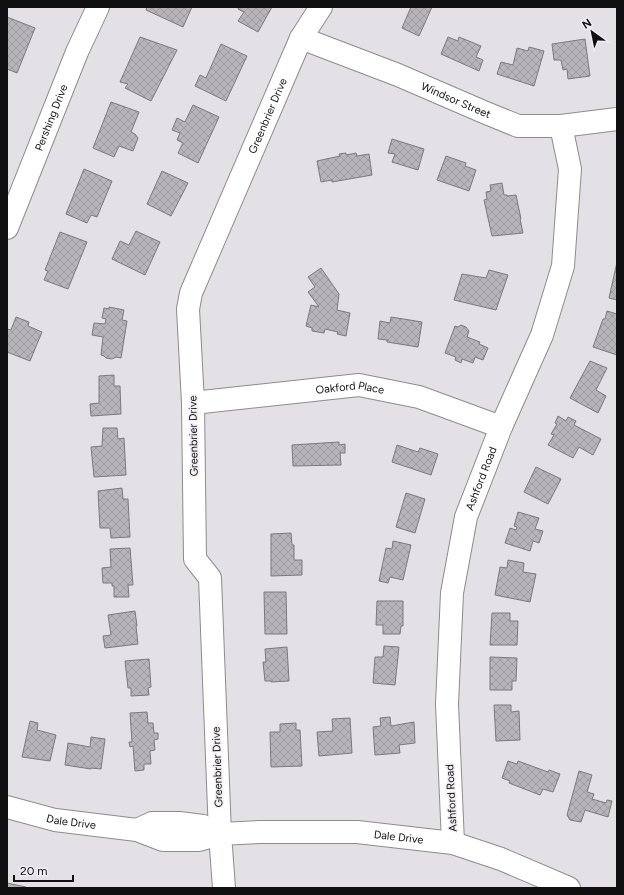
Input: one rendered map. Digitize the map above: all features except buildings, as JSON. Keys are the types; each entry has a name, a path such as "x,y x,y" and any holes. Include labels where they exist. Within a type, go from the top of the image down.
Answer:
{"street":[{"name":"Pershing Drive","path":"7,228 77,52 98,7"},
{"name":"Greenbrier Drive","path":"224,888 220,834 210,578 195,559 193,403 188,309 191,293 301,38 321,7"},
{"name":"Windsor Street","path":"301,38 398,75 518,126 561,126 617,119"},
{"name":"Ashford Road","path":"453,843 447,704 452,593 466,517 501,427 542,335 563,266 570,168 561,126"},
{"name":"Oakford Place","path":"193,403 359,385 419,397 501,427"},
{"name":"Dale Drive","path":"7,808 55,820 137,830 163,840 199,840 220,834 260,832 357,832 453,843 501,859 569,888"}]}
